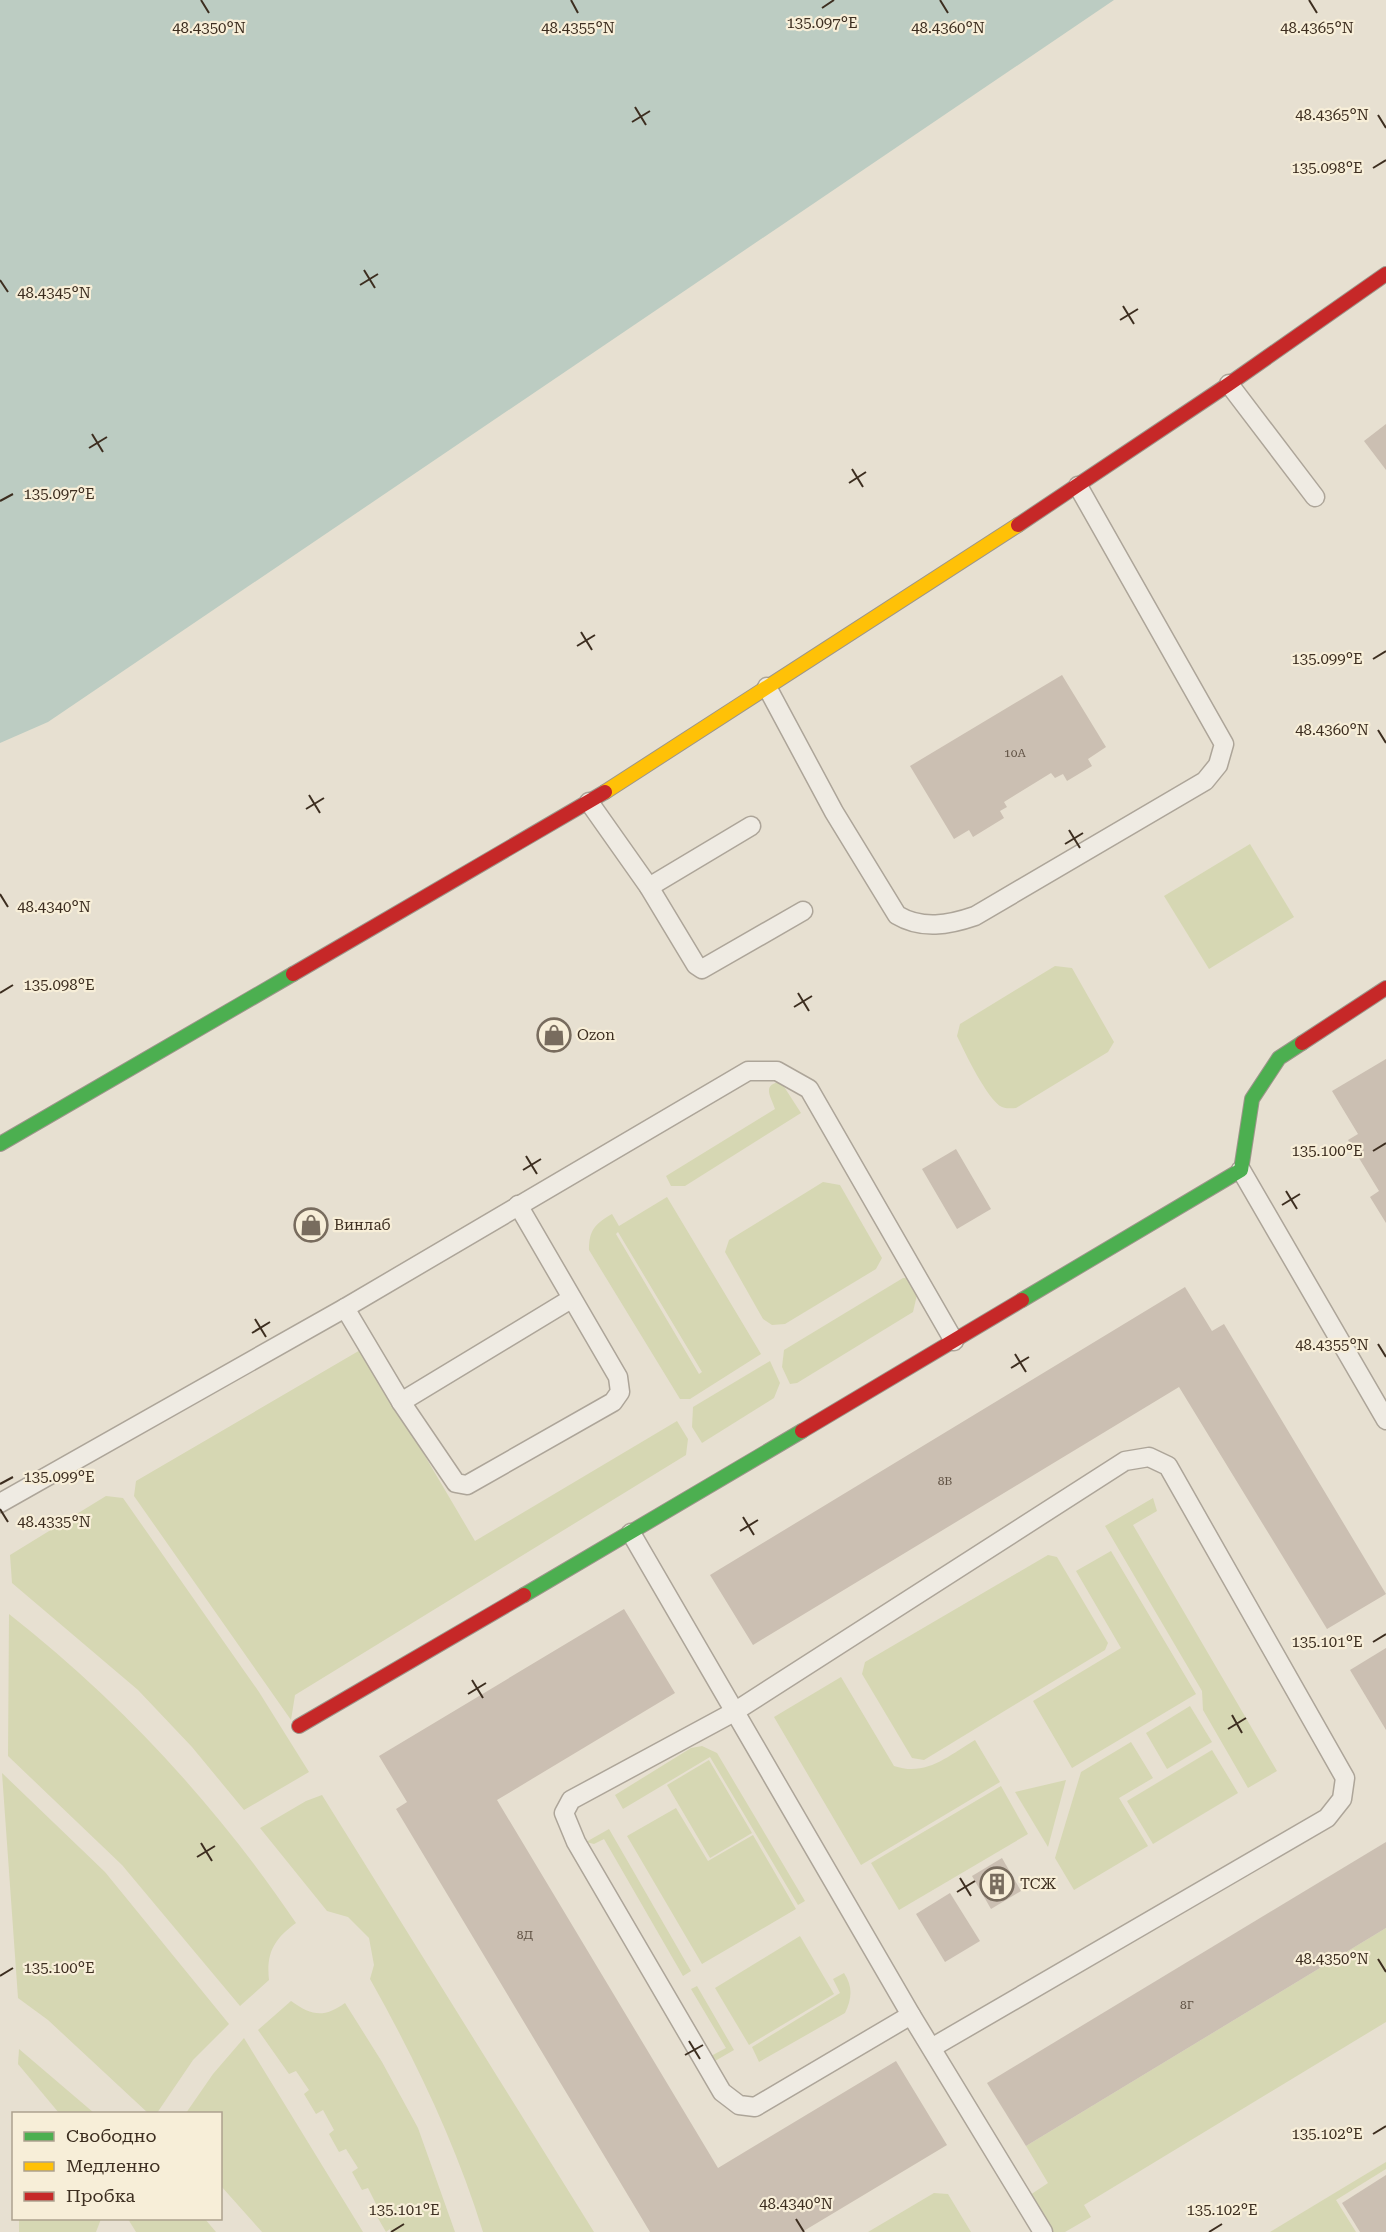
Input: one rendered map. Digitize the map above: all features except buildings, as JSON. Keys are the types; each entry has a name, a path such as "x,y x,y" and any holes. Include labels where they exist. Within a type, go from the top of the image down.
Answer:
{"street":[{"path":"0,1144 589,802 1078,486 1386,274"},
{"path":"299,1725 630,1533 1241,1170 1252,1099 1279,1058 1386,988"}],"lane":[{"path":"1229,384 1315,496"},
{"path":"767,687 834,812 897,915 911,924 953,924 975,915 1205,782 1218,765 1224,744 1078,486"},
{"path":"589,802 649,887 696,966 702,969 803,911"},
{"path":"649,887 752,826"},
{"path":"0,1503 345,1308 748,1071 777,1071 808,1089 954,1341"},
{"path":"1241,1170 1386,1420"},
{"path":"345,1308 401,1402 447,1473 456,1483 466,1485 613,1402 620,1392 618,1377 571,1299 519,1205"},
{"path":"401,1402 571,1299"},
{"path":"911,2015 755,2107 739,2105 722,2092 576,1842 564,1813 571,1800 734,1712 1125,1461 1149,1457 1168,1466 1346,1778 1342,1799 1327,1818 933,2047"},
{"path":"630,1533 911,2015 933,2047 1043,2232"}],"green space":[{"path":"1250,844 1294,917 1209,969 1164,896"},
{"path":"1055,966 1072,968 1114,1042 1108,1052 1016,1108 1004,1108 996,1103 983,1086 957,1036 960,1024"},
{"path":"781,1082 801,1113 685,1186 671,1186 666,1176 775,1109 769,1088"},
{"path":"823,1182 840,1185 882,1258 876,1269 785,1324 772,1325 763,1319 725,1252 729,1240"},
{"path":"667,1197 761,1354 690,1399 680,1399 589,1250 592,1232 601,1221 612,1214 619,1226","holes":["618,1232 702,1372 699,1374 616,1234"]},
{"path":"903,1278 911,1278 917,1295 913,1312 797,1383 790,1384 782,1367 784,1350"},
{"path":"362,1349 475,1541 677,1421 688,1439 686,1455 295,1695 291,1720 134,1496 136,1481"},
{"path":"770,1361 780,1383 774,1398 702,1443 692,1427 693,1407"},
{"path":"106,1496 123,1498 259,1692 309,1772 244,1810 192,1747 138,1690 12,1583 10,1555"},
{"path":"1153,1498 1157,1511 1133,1525 1277,1771 1248,1788 1203,1710 1202,1691 1105,1526"},
{"path":"1111,1551 1196,1694 1072,1768 1033,1701 1121,1648 1076,1571"},
{"path":"1048,1555 1057,1557 1108,1643 1105,1650 924,1760 912,1758 862,1674 865,1662"},
{"path":"9,1614 90,1683 164,1757 233,1838 296,1923 282,1935 273,1947 268,1970 269,1980 240,2006 122,1865 8,1756"},
{"path":"841,1677 894,1766 906,1769 927,1767 975,1740 1000,1782 861,1865 774,1717"},
{"path":"1190,1706 1212,1742 1167,1769 1146,1733"},
{"path":"1131,1742 1153,1778 1119,1798 1148,1846 1074,1890 1055,1858 1081,1772"},
{"path":"702,1746 717,1753 805,1901 798,1905 710,1757 623,1809 615,1795 691,1748"},
{"path":"1212,1750 1238,1793 1153,1844 1127,1801"},
{"path":"709,1760 752,1833 710,1858 667,1785"},
{"path":"2,1773 105,1872 229,2024 193,2060 158,2112 147,2112 48,2020 18,1998"},
{"path":"1066,1780 1048,1847 1015,1792"},
{"path":"1001,1786 1028,1834 899,1910 871,1863"},
{"path":"322,1795 594,2232 483,2232 460,2167 433,2102 370,1979 374,1965 369,1938 348,1917 327,1911 260,1828 306,1801"},
{"path":"676,1808 708,1861 753,1835 796,1909 702,1964 627,1836"},
{"path":"609,1829 691,1971 683,1976 604,1839 594,1844 586,1842"},
{"path":"1386,1928 1386,2022 1084,2205 1091,2217 1065,2232 1053,2232 1030,2195 1048,2183 1026,2146"},
{"path":"800,1936 834,1994 749,2045 715,1988"},
{"path":"844,1973 849,1983 850,1993 845,2013 759,2062 752,2047 840,1993 833,1979"},
{"path":"697,1986 734,2050 708,2065 711,2056 726,2048 691,1989"},
{"path":"291,2001 305,2010 318,2013 331,2011 345,2003 382,2062 418,2128 455,2232 391,2232 390,2229 386,2232 375,2213 379,2210 368,2188 362,2190 352,2172 358,2168 346,2149 339,2152 329,2134 334,2130 323,2110 316,2114 304,2094 309,2090 296,2071 289,2074 258,2030"},
{"path":"244,2038 363,2232 262,2232 222,2187 222,2112 187,2112 213,2074"},
{"path":"19,2049 93,2112 58,2112 18,2064"},
{"path":"1386,2162 1386,2169 1336,2200 1356,2232 1270,2232"},
{"path":"934,2193 948,2194 971,2232 868,2232"},
{"path":"19,2220 101,2220 96,2232 19,2232"},
{"path":"129,2220 206,2220 216,2232 136,2232"}],"shaded area":[{"path":"0,0 1114,0 48,722 0,743"}],"traffic: fast":[{"path":"0,1144 293,974"},
{"path":"1022,1300 1241,1170 1252,1099 1279,1058 1302,1043"},
{"path":"524,1595 802,1431"}],"traffic: slow":[{"path":"605,792 1018,525"}],"traffic: jam":[{"path":"1018,525 1229,384 1386,274"},
{"path":"293,974 605,792"},
{"path":"1302,1043 1386,988"},
{"path":"802,1431 1022,1300"},
{"path":"299,1726 524,1595"}],"place":[{"name":"Ozon","path":"554,1035"},
{"name":"Винлаб","path":"311,1225"},
{"name":"ТСЖ","path":"997,1884"}]}
